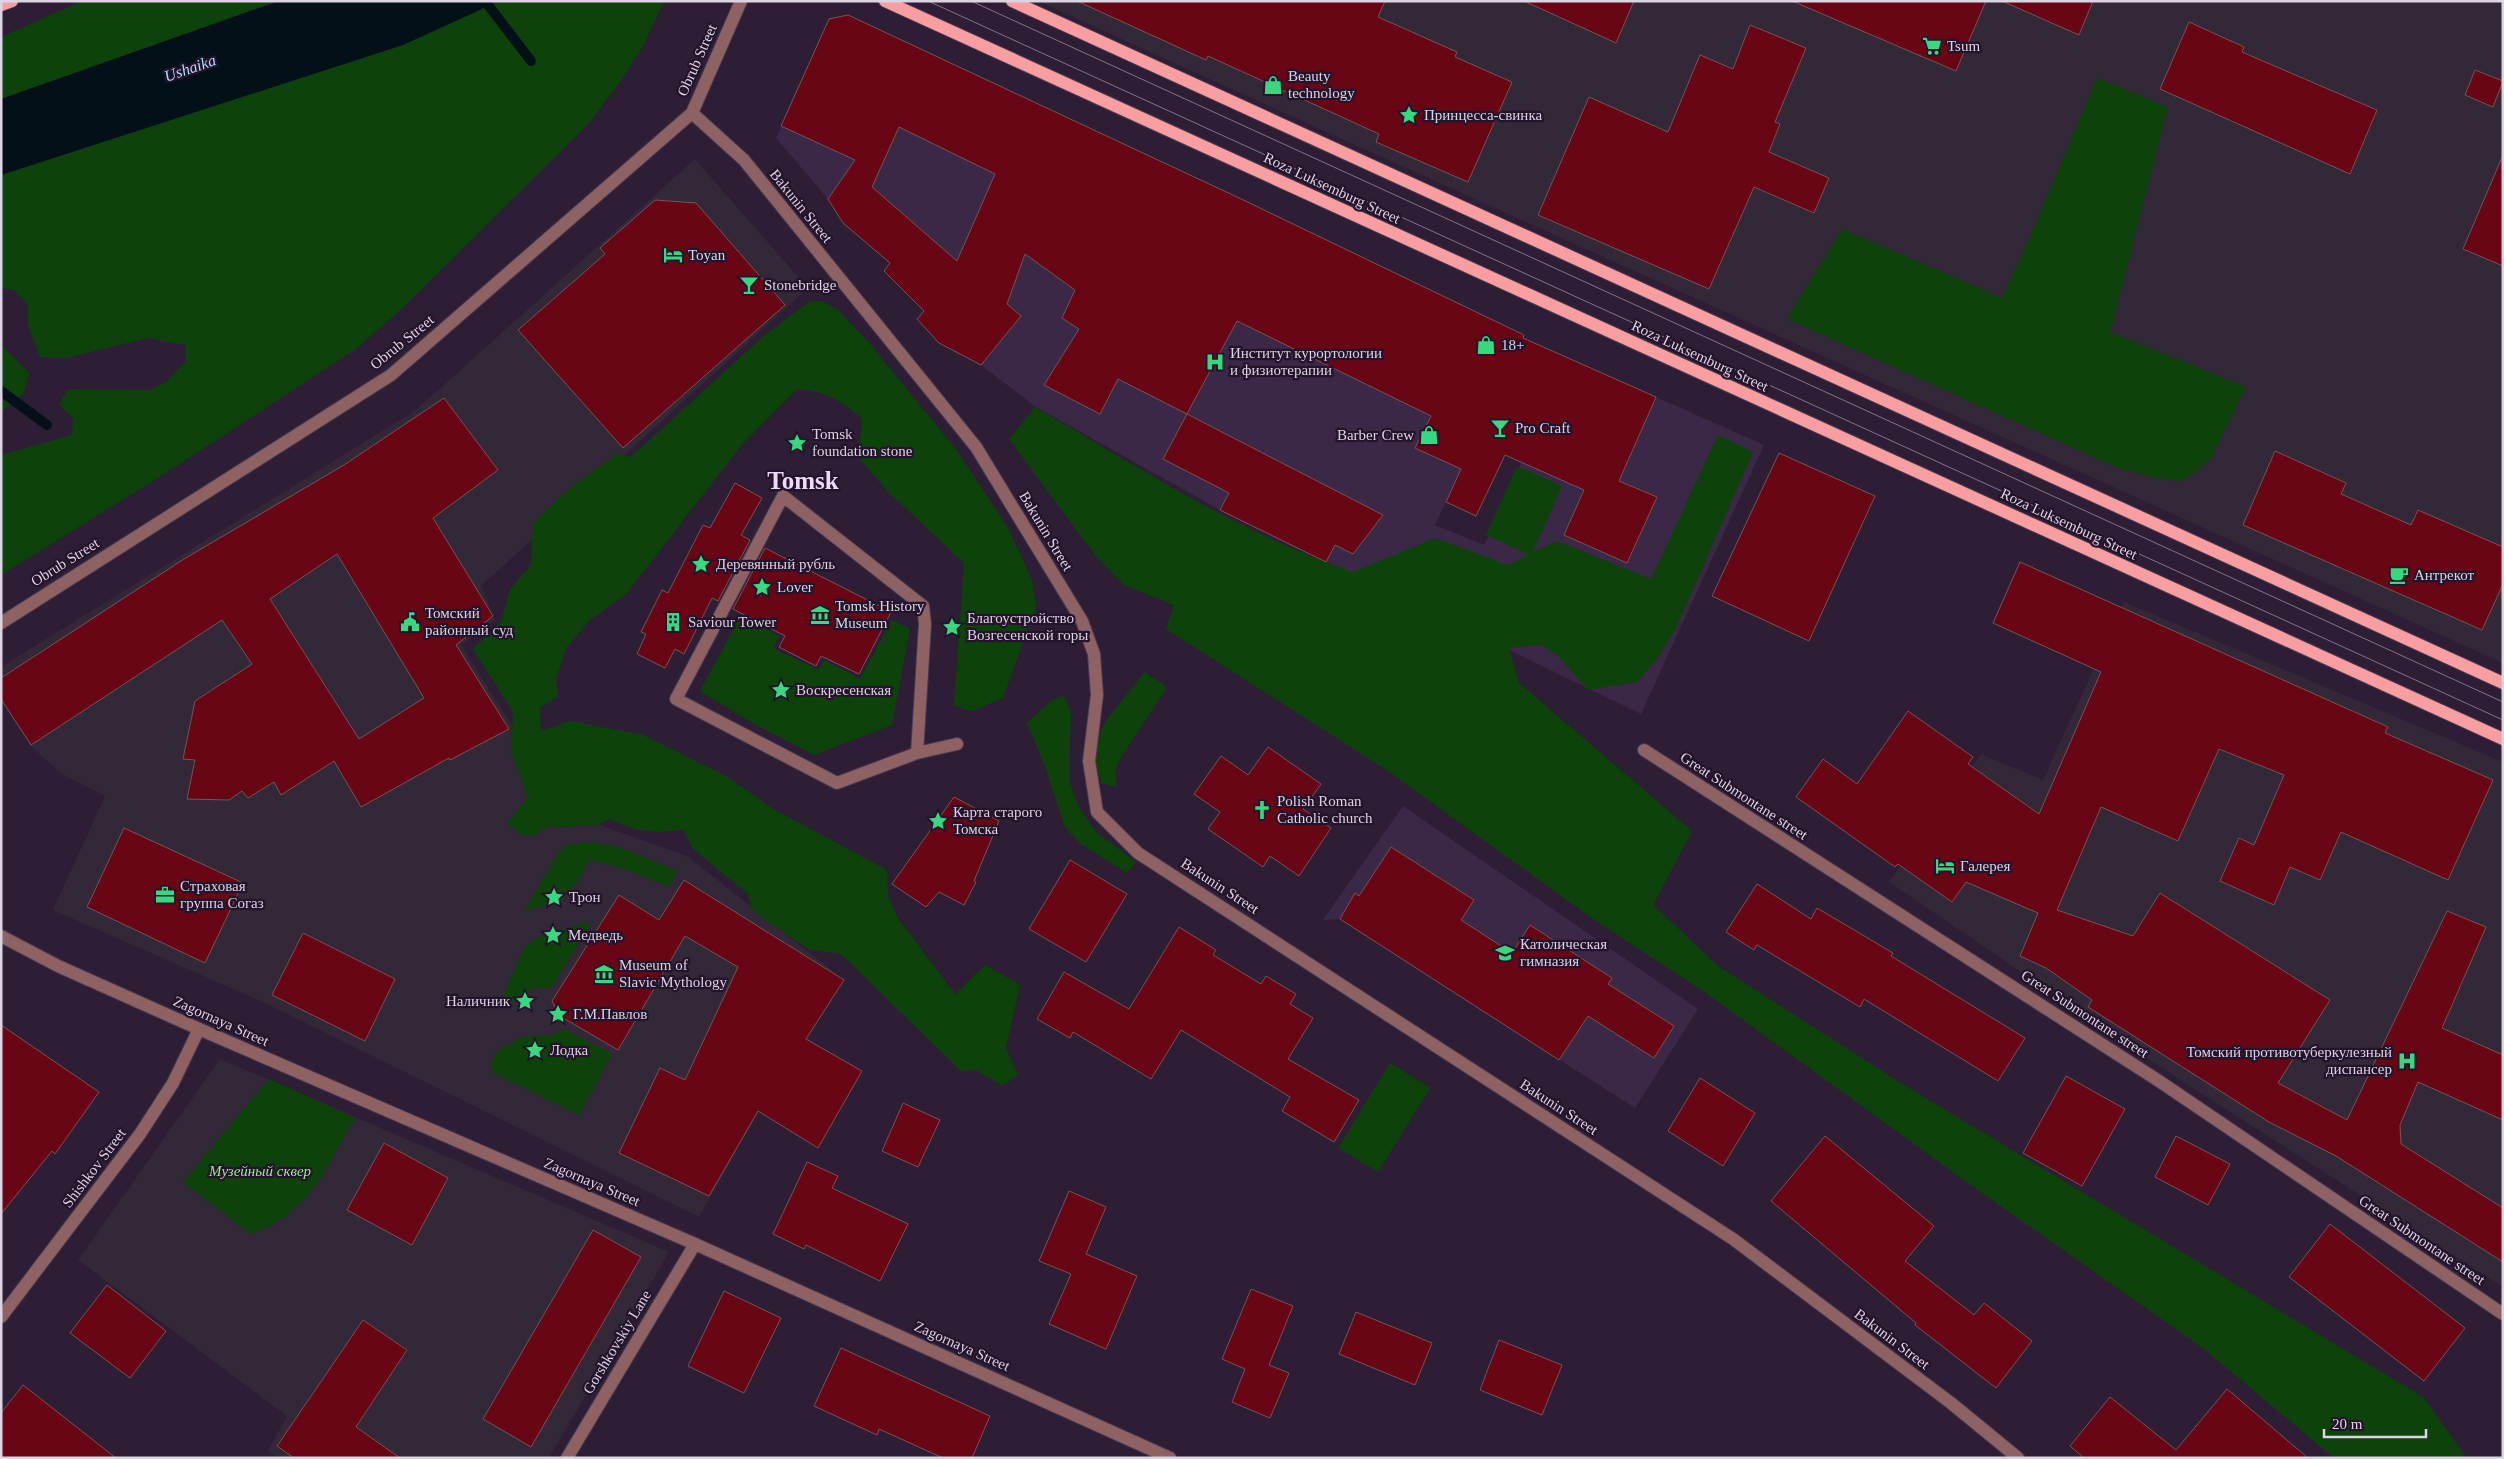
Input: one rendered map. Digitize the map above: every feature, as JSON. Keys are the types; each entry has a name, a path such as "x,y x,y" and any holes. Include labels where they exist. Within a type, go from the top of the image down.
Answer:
{"main road":[{"path":"1,5 12,1"},
{"name":"Roza Luksemburg Street","path":"885,1 2503,739"},
{"path":"1012,1 2503,683"}],"street":[{"name":"Obrub Street","path":"1,622 391,375 692,113 741,1"},
{"name":"Bakunin Street","path":"692,113 744,160 976,447 1082,621 1094,654 1097,695 1089,760 1097,812 1138,853 1733,1239 1951,1403 2018,1458"},
{"path":"917,752 926,624 923,606 783,496 676,698 837,783 917,752 957,744"},
{"name":"Great Submontane street","path":"1644,750 2159,1081 2503,1314"},
{"name":"Zagornaya Street","path":"1,936 58,966 199,1029 695,1244 1170,1458"},
{"name":"Shishkov Street","path":"1,1316 140,1134 173,1082 199,1029"},
{"name":"Gorshkovskiy Lane","path":"568,1458 695,1244"}],"shaded area":[{"path":"1038,1 2503,1 2503,663 1216,82"},
{"name":"Институт курортологии и физиотерапии","path":"848,15 1479,314 1415,447 1461,469 1435,525 1484,545 1568,358 1764,445 1641,714 1220,510 1036,407 981,365 939,343 917,319 924,311 884,271 890,263 843,223 828,199 776,138 829,19"},
{"path":"695,159 808,288 481,586 495,620 461,645 515,730 551,827 600,825 687,856 844,980 821,1016 815,1012 699,1217 265,1003 53,910 105,796 60,773 32,747 1,700 1,667 416,410"},
{"path":"2124,602 2503,762 2503,1287 2168,1072 1889,882 1981,754 2043,780"},
{"name":"Католическая гимназия","path":"1403,806 1698,1009 1635,1108 1340,919 1323,920"},
{"path":"220,1059 669,1252 549,1458 279,1458 268,1451 287,1416 78,1260"}],"green space":[{"path":"83,1 279,1 1,99 1,37"},
{"path":"490,1 664,1 643,46 618,85 587,125 408,303 356,349 161,476 1,575 1,455 72,435 73,419 59,404 68,389 150,390 166,382 185,362 186,345 148,338 66,358 40,357 28,326 28,305 14,290 1,288 1,175 403,45 482,9"},
{"path":"2097,78 2168,107 2110,332 2246,387 2210,460 2183,481 2155,478 2118,468 1787,319 1842,229 2002,298 2024,251"},
{"path":"810,301 822,301 838,310 870,344 958,452 1008,528 1032,580 1036,607 1003,698 972,711 954,706 964,563 888,492 858,457 862,419 840,402 824,394 797,389 740,447 626,594 590,620 566,648 556,680 558,696 540,708 541,731 570,721 643,735 726,776 775,810 887,870 888,896 897,917 955,994 985,965 1020,985 1006,1048 1018,1075 1002,1086 974,1069 962,1072 841,954 808,949 752,910 748,894 693,849 683,829 663,832 645,831 609,819 598,825 547,827 536,835 520,835 507,822 528,798 511,751 513,712 473,649 501,622 510,589 531,565 533,523 570,488 616,454 631,457 766,334"},
{"path":"1,345 29,373 24,393 1,412"},
{"path":"1035,407 1229,518 1311,556 1353,572 1435,538 1508,565 1528,555 1486,535 1517,466 1562,486 1533,552 1557,541 1651,579 1718,435 1753,452 1676,628 1657,659 1637,682 1588,690 1558,656 1541,645 1509,648 1519,683 1692,831 1653,905 1718,966 1904,1085 2423,1397 2467,1458 2334,1458 2204,1349 1968,1183 1706,993 1596,921 1388,771 1166,629 1174,605 1124,585 1094,554 1009,439"},
{"path":"741,615 779,636 773,648 818,670 824,660 860,679 892,620 910,629 892,725 814,755 756,725 700,691"},
{"path":"1144,672 1167,687 1118,762 1115,774 1117,787 1101,783 1095,759 1097,741 1107,720"},
{"path":"1064,696 1071,712 1069,780 1079,808 1096,832 1136,862 1127,873 1081,844 1065,828 1046,769 1027,723 1051,701"},
{"path":"582,842 619,848 677,871 669,887 625,869 589,860 577,881 564,894 547,904 524,911 562,847"},
{"path":"582,923 591,923 551,988 532,988 526,996 507,1004 504,999 504,993 524,948 535,938"},
{"path":"564,1029 612,1054 579,1115 492,1072 494,1058 510,1043 531,1036 554,1034"},
{"path":"1390,1063 1430,1088 1378,1172 1338,1148"},
{"name":"Музейный сквер","path":"269,1079 355,1118 325,1171 301,1202 287,1215 270,1226 250,1234 183,1182"}],"water":[{"name":"Ushaika","path":"279,1 490,1 482,9 403,45 1,175 1,99"}],"building":[{"path":"1077,1 1385,1 1378,17 1457,52 1455,57 1512,82 1468,182 1376,142 1379,134 1208,56 1206,60"},
{"path":"1524,1 1634,1 1616,43"},
{"name":"Tsum","path":"1792,1 1986,1 1956,71"},
{"name":"Tsum","path":"2002,1 2093,1 2079,35"},
{"path":"848,15 1237,197 1524,335 1523,338 1656,397 1619,481 1657,497 1627,563 1564,535 1584,490 1505,455 1476,516 1446,502 1461,469 1415,448 1431,416 1237,321 1187,414 1118,379 1100,414 1044,385 1079,329 1062,318 1075,290 1025,254 1007,304 1021,316 981,365 939,343 917,319 924,311 884,271 890,263 843,223 828,199 855,160 781,126 829,19","holes":["899,127 995,174 957,261 872,187"]},
{"path":"2189,22 2244,47 2242,52 2377,110 2350,174 2160,89"},
{"path":"1750,25 1806,48 1775,122 1780,124 1769,152 1829,178 1814,213 1754,187 1709,289 1538,215 1589,97 1668,132 1700,55 1733,69"},
{"path":"2475,70 2503,81 2493,107 2465,95"},
{"path":"2503,155 2503,266 2463,249"},
{"path":"655,200 696,203 785,305 623,448 518,330 605,254 600,248"},
{"path":"444,398 498,470 433,518 493,616 456,645 509,729 450,760 449,758 361,807 334,761 281,795 274,782 248,798 242,791 229,800 187,799 195,760 183,759 195,701 252,664 222,620 31,745 1,699 1,678 184,559 344,465","holes":["337,554 424,698 359,739 270,599"]},
{"path":"1187,414 1383,515 1353,554 1335,545 1326,562 1220,510 1229,493 1163,459"},
{"path":"2275,451 2346,483 2341,494 2411,525 2418,510 2503,547 2503,584 2482,630 2243,525"},
{"path":"1779,453 1875,496 1809,641 1712,596"},
{"path":"735,483 762,498 741,535 750,540 718,601 712,598 684,654 675,649 665,668 637,654 646,634 641,632 662,590 668,593 703,525 710,528"},
{"name":"Tomsk History Museum","path":"765,548 891,612 859,674 821,656 816,666 779,647 785,636 733,609"},
{"path":"2020,562 2388,727 2385,733 2493,780 2448,880 2341,832 2320,880 2290,867 2274,905 2220,881 2239,838 2254,845 2284,775 2219,749 2178,841 2101,807 2057,910 2133,936 2160,893 2330,1000 2278,1083 2347,1120 2447,911 2486,927 2442,1028 2503,1055 2503,1120 2418,1082 2400,1125 2401,1144 2503,1208 2503,1262 2336,1156 2269,1122 2088,1007 2092,1000 2046,968 2020,956 2038,913 1966,882 1952,902 1898,864 1895,867 1796,797 1823,759 1857,784 1908,711 1973,757 1968,764 2039,814 2101,672 1993,623"},
{"name":"Polish Roman Catholic church","path":"1268,747 1321,784 1303,809 1331,828 1299,876 1270,856 1263,867 1208,829 1220,812 1194,794 1221,756 1248,775"},
{"path":"954,797 999,821 974,881 976,882 964,905 939,892 926,907 892,884"},
{"name":"Страховая группа Согаз","path":"124,828 243,883 205,963 87,907"},
{"path":"1391,847 1474,900 1461,920 1512,953 1530,925 1612,978 1608,984 1674,1026 1654,1058 1588,1016 1559,1060 1340,919 1355,893 1359,896"},
{"path":"1070,860 1127,894 1086,962 1029,929"},
{"path":"684,880 844,980 806,1039 862,1071 818,1148 758,1111 709,1196 619,1153 660,1068 685,1080 738,967 685,936 618,1050 560,1016 552,1001 619,895 659,920"},
{"path":"1757,884 1811,919 1817,908 1893,953 1891,956 2025,1038 1998,1081 1864,999 1860,1007 1757,945 1754,950 1726,932"},
{"path":"1179,927 1216,950 1213,955 1261,984 1266,976 1296,994 1290,1004 1313,1018 1288,1059 1359,1100 1334,1142 1282,1111 1290,1097 1181,1030 1151,1079 1073,1032 1070,1038 1037,1019 1064,972 1129,1009"},
{"path":"303,933 395,979 365,1041 272,995"},
{"path":"1,1025 99,1092 55,1154 52,1151 1,1214"},
{"path":"2066,1076 2125,1109 2082,1186 2023,1153"},
{"path":"1700,1078 1755,1113 1723,1166 1668,1131"},
{"path":"903,1103 940,1120 918,1167 882,1151"},
{"path":"1825,1136 1934,1226 1905,1261 1974,1315 1984,1303 2032,1341 1996,1388 1915,1325 1916,1323 1771,1201"},
{"path":"2176,1136 2230,1164 2208,1205 2155,1177"},
{"path":"384,1143 448,1178 412,1245 347,1210"},
{"path":"807,1162 838,1176 832,1188 908,1224 880,1281 806,1245 804,1249 773,1234"},
{"path":"1069,1191 1106,1207 1086,1254 1137,1276 1106,1349 1049,1324 1071,1274 1039,1261"},
{"path":"2330,1224 2465,1328 2424,1381 2289,1277"},
{"path":"593,1230 641,1257 531,1447 483,1419"},
{"path":"107,1285 166,1331 130,1378 70,1333"},
{"path":"1251,1289 1293,1306 1269,1365 1289,1373 1270,1418 1232,1402 1245,1369 1222,1359"},
{"path":"724,1291 781,1318 744,1393 688,1366"},
{"path":"1356,1312 1432,1343 1415,1385 1339,1354"},
{"path":"363,1320 407,1350 356,1427 400,1458 294,1458 277,1446"},
{"path":"1499,1340 1562,1365 1542,1415 1480,1390"},
{"path":"841,1348 990,1416 972,1458 943,1458 879,1429 877,1435 814,1406"},
{"path":"23,1385 116,1458 1,1458 1,1413"},
{"path":"2227,1389 2308,1458 2084,1458 2070,1446 2110,1397 2176,1450"}],"waterway":[{"path":"485,1 531,61"},
{"path":"1,391 47,425"}],"tram line":[{"path":"928,1 2503,720"},
{"path":"971,1 2503,702"}],"place":[{"name":"Tsum","path":"1932,46"},
{"name":"Beauty technology","path":"1273,85"},
{"name":"Принцесса-свинка","path":"1409,115"},
{"name":"Toyan","path":"673,255"},
{"name":"Stonebridge","path":"749,285"},
{"name":"18+","path":"1486,345"},
{"name":"Институт курортологии и физиотерапии","path":"1215,362"},
{"name":"Pro Craft","path":"1500,428"},
{"name":"Barber Crew","path":"1429,435"},
{"name":"Tomsk foundation stone","path":"797,443"},
{"name":"Деревянный рубль","path":"701,564"},
{"name":"Антрекот","path":"2399,575"},
{"name":"Lover","path":"762,587"},
{"name":"Tomsk History Museum","path":"820,615"},
{"name":"Томский районный суд","path":"410,622"},
{"name":"Saviour Tower","path":"673,622"},
{"name":"Благоустройство Возгесенской горы","path":"952,627"},
{"name":"Воскресенская","path":"781,690"},
{"name":"Polish Roman Catholic church","path":"1262,810"},
{"name":"Карта старого Томска","path":"938,821"},
{"name":"Галерея","path":"1945,866"},
{"name":"Страховая группа Согаз","path":"165,895"},
{"name":"Трон","path":"554,897"},
{"name":"Медведь","path":"553,935"},
{"name":"Католическая гимназия","path":"1505,953"},
{"name":"Museum of Slavic Mythology","path":"604,974"},
{"name":"Наличник","path":"525,1001"},
{"name":"Г.М.Павлов","path":"558,1014"},
{"name":"Лодка","path":"535,1050"},
{"name":"Томский противотуберкулезный диспансер","path":"2407,1061"}],"district":[{"name":"Tomsk","path":"803,480"}]}
